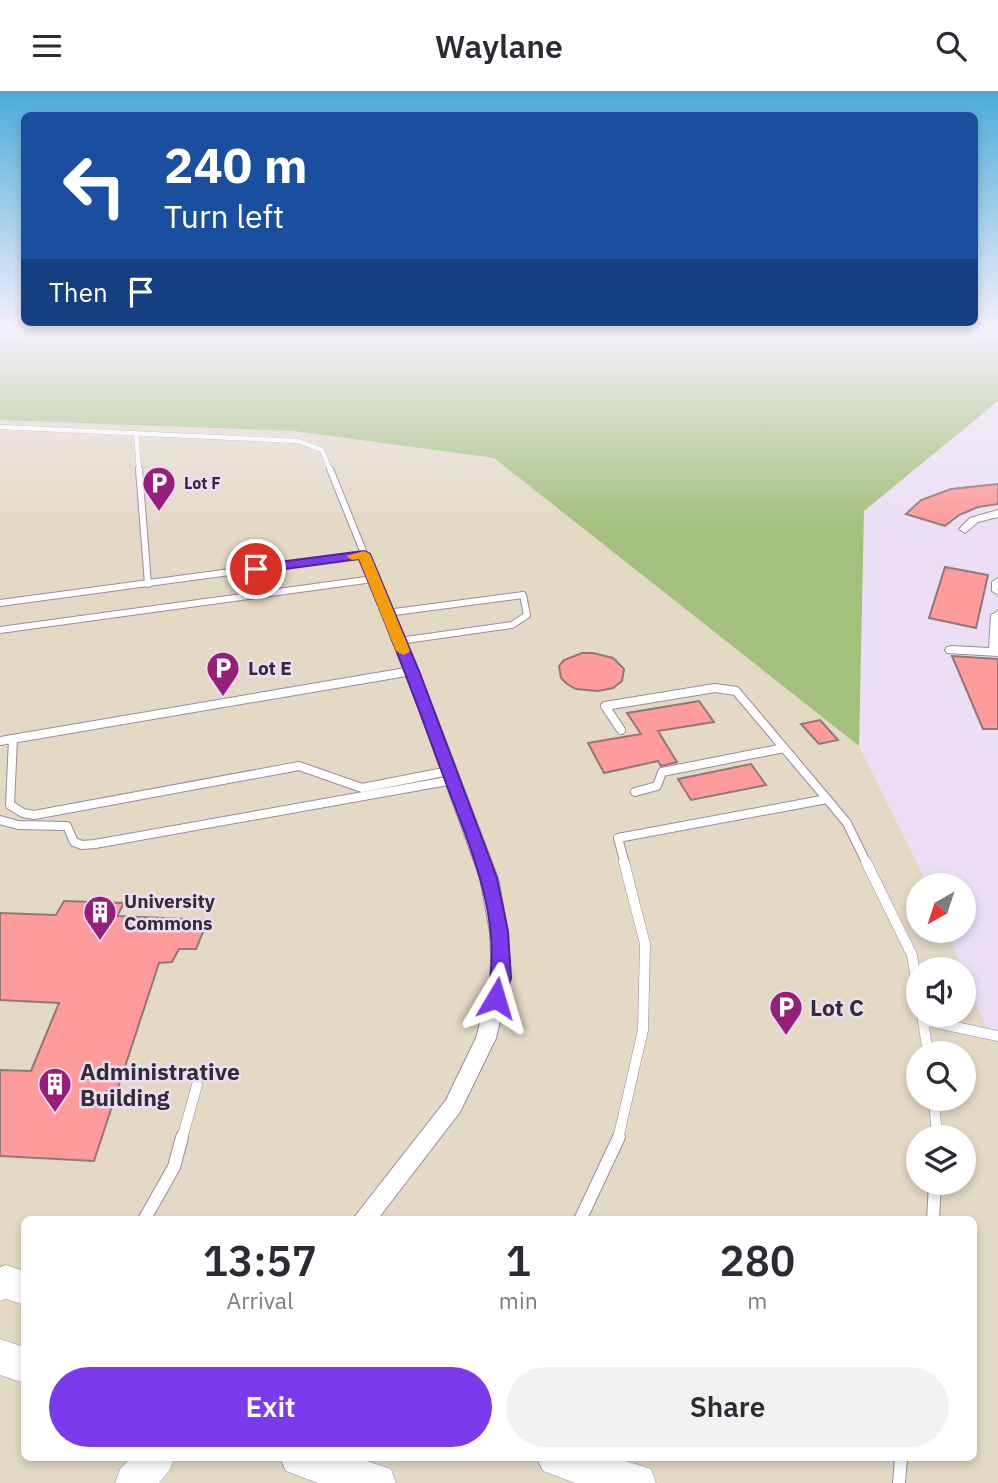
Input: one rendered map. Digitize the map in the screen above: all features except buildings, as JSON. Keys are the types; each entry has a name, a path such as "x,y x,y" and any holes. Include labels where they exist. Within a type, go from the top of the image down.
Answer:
{"main road":[{"path":"0,1284 6,1282 21,1287"},
{"path":"0,1357 21,1364"},
{"path":"134,1483 153,1461"},
{"path":"308,1461 377,1483"},
{"path":"566,1461 637,1483"}],"street":[{"path":"965,529 974,520 998,513"},
{"path":"998,582 998,590"},
{"path":"952,650 997,652 998,615"},
{"path":"366,1216 453,1106 486,1038 501,978 499,932 489,878 412,671"}],"lane":[{"path":"0,427 298,441 322,450 412,671 0,741"},
{"path":"136,433 148,583"},
{"path":"0,603 364,554"},
{"path":"0,630 373,579"},
{"path":"387,613 523,595 527,615 512,625 399,641"},
{"path":"621,730 604,706 715,688 736,691 847,823 912,957"},
{"path":"13,739 10,804 23,813 34,815 299,766 362,788 451,775"},
{"path":"635,792 657,786 662,772 784,748"},
{"path":"0,820 29,827 56,823 67,826 74,842 82,845 95,844 451,775"},
{"path":"582,1216 622,1130 643,1030 645,944 618,838 827,799"},
{"path":"962,1027 998,1036"},
{"path":"146,1216 174,1167 197,1085"},
{"path":"933,1216 934,1195"},
{"path":"899,1483 901,1461"}],"shaded area":[{"path":"0,420 294,431 494,458 859,746 922,873 906,873 906,943 952,943 957,957 906,957 906,1027 976,1027 976,1003 986,1027 998,1034 998,1483 0,1483"}],"green space":[{"path":"0,395 998,395 998,401 864,511 859,746 494,458 294,431 0,420"}],"slow traffic":[{"path":"352,556 364,554 403,651"}],"place":[{"name":"Lot F","path":"159,513"},
{"name":"Lot E","path":"223,698"},
{"name":"University Commons","path":"100,942"},
{"name":"Lot C","path":"786,1037"},
{"name":"Administrative Building","path":"55,1114"}],"route":[{"path":"256,569 364,554 412,671 489,878 499,932 501,978 496,998"}]}
